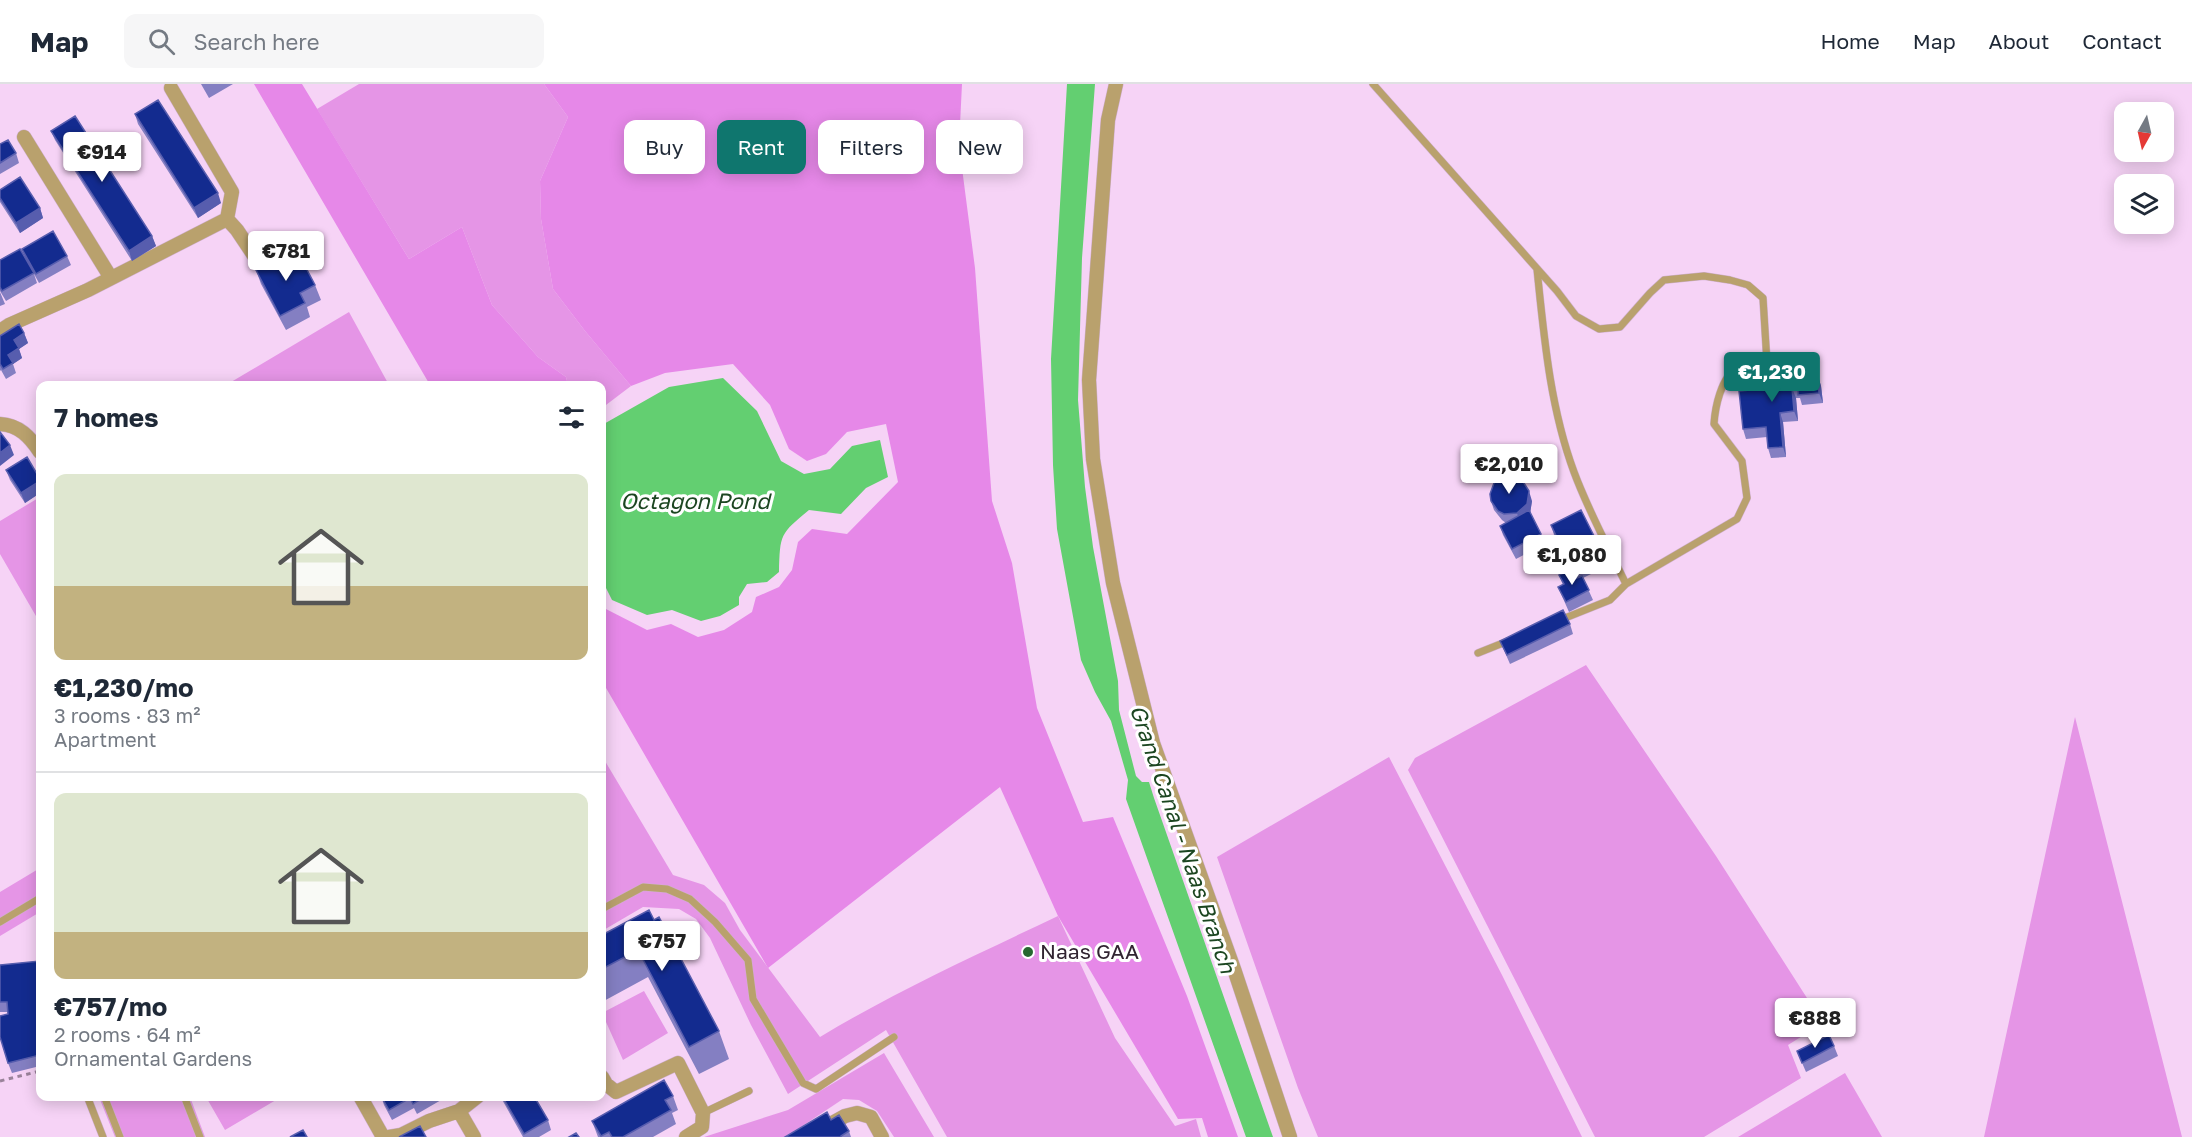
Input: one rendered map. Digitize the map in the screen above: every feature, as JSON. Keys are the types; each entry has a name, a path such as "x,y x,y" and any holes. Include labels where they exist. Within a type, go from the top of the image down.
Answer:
{"street":[{"path":"1116,84 1108,120 1089,380 1093,459 1111,571 1153,743 1230,958 1290,1137"},
{"path":"171,88 232,192 227,219"},
{"path":"24,136 111,278"},
{"path":"227,219 259,263 291,244"},
{"path":"0,331 227,219"},
{"path":"0,424 8,424 21,430 36,447"},
{"path":"606,1084 616,1092 678,1063 703,1113 702,1127 686,1137"},
{"path":"363,1101 383,1137"},
{"path":"389,1137 401,1135 429,1121 459,1111 472,1101"},
{"path":"459,1111 474,1137"},
{"path":"807,1137 844,1116 857,1113 871,1118 882,1137"}],"lane":[{"path":"1373,84 1537,268 1576,316 1599,328 1620,327 1664,280 1704,276 1748,285 1763,298 1767,363"},
{"path":"1537,268 1548,368 1568,451 1574,471 1626,584"},
{"path":"1548,624 1610,600 1626,584 1737,519 1747,498 1742,461 1714,424 1715,404 1725,381 1737,368 1767,363 1804,363"},
{"path":"1479,653 1518,637"},
{"path":"606,907 643,887 667,889 690,899 715,922 748,960 753,999 803,1083 816,1089 894,1037"},
{"path":"0,922 36,900"},
{"path":"703,1113 749,1091"},
{"path":"89,1101 103,1137"},
{"path":"106,1101 120,1137"},
{"path":"186,1101 200,1137"}],"path":[{"path":"0,1081 36,1072"}],"shaded area":[{"path":"254,84 302,84 409,259 462,227 492,305 538,357 566,377 567,381 428,381"},
{"path":"359,84 544,84 568,117 540,181 541,219 553,289 631,386 606,405 606,381 567,381 566,377 538,357 492,305 462,227 409,259 317,109"},
{"path":"544,84 962,84 960,120 936,120 936,174 963,174 975,268 992,501 1012,563 1037,708 1083,822 1113,817 1187,996 1238,1137 1208,1137 1202,1118 1178,1119 1058,916 1000,787 768,968 606,688 606,609 647,630 671,624 698,637 724,630 752,612 756,597 779,587 792,570 798,542 812,529 847,534 898,482 886,424 847,432 826,454 807,461 789,449 770,405 733,364 665,373 631,386 553,289 541,219 540,181 568,117"},
{"path":"349,312 387,381 233,381"},
{"path":"36,499 36,616 0,554 0,521"},
{"path":"1586,665 1716,856 1823,1023 1788,1045 1801,1078 1704,1137 1595,1137 1408,770 1415,758"},
{"path":"2075,717 2182,1137 1984,1137"},
{"path":"1389,757 1502,975 1582,1137 1318,1137 1298,1088 1217,857"},
{"name":"Naas GAA","path":"606,763 673,875 704,885 725,903 740,930 820,1037 908,989 1058,916 1115,1038 1175,1126 1196,1119 1201,1137 947,1137 886,1030 788,1094 751,1025 710,938 696,919 679,909 643,907 606,929"},
{"path":"36,870 36,914 0,936 0,892"},
{"path":"644,991 668,1033 623,1060 606,1022 606,1011"},
{"path":"884,1053 934,1137 894,1137 877,1111 859,1100 843,1099 786,1137 704,1137 788,1110"},
{"path":"1845,1073 1882,1137 1738,1137"},
{"path":"101,1101 192,1101 205,1137 115,1137"},
{"path":"208,1101 274,1101 225,1130"}],"water":[{"path":"1067,84 1095,84 1082,258 1078,400 1085,487 1093,547 1118,681 1119,710 1136,776 1142,782 1149,782 1273,1137 1246,1137 1126,799 1128,780 1111,721 1081,660 1057,529 1053,465 1051,359"},
{"name":"Octagon Pond","path":"723,378 757,411 781,461 804,474 830,469 852,446 880,440 888,477 866,488 841,514 809,510 792,524 781,542 779,572 767,582 747,584 739,597 739,605 720,616 701,621 672,610 647,615 612,600 606,588 606,423 669,387"}],"building":[{"path":"158,100 218,193 194,208 135,114"},
{"path":"75,116 152,236 129,251 51,131"},
{"path":"8,140 16,153 0,163 0,144"},
{"path":"20,177 40,208 16,223 0,198 0,190"},
{"path":"53,231 67,256 36,274 22,249"},
{"path":"20,249 34,273 2,291 0,260"},
{"path":"296,249 315,285 300,293 305,303 280,316 256,270"},
{"path":"19,324 24,333 14,340 19,348 8,355 13,363 3,369 0,364 0,336"},
{"path":"1789,374 1790,382 1798,381 1798,378 1818,376 1819,393 1798,395 1798,388 1792,388 1794,411 1780,413 1783,447 1768,448 1766,427 1743,429 1739,391 1750,390 1749,378"},
{"path":"0,432 10,445 0,453"},
{"path":"27,457 36,472 36,484 21,493 6,470"},
{"path":"1511,475 1522,480 1529,491 1527,504 1517,513 1504,514 1498,511 1491,501 1490,494 1494,483 1504,476"},
{"path":"1529,510 1541,534 1512,549 1500,526"},
{"path":"1581,510 1604,556 1573,571 1551,525"},
{"path":"1570,570 1574,579 1582,576 1589,590 1566,602 1558,587 1564,584 1559,575"},
{"path":"1563,610 1570,624 1507,655 1500,641"},
{"path":"649,910 654,920 659,917 719,1031 689,1047 638,950 606,967 606,933"},
{"path":"36,961 36,1056 8,1063 0,1037 0,1016 8,1014 7,1002 0,1002 0,965"},
{"path":"1829,1035 1834,1046 1802,1063 1797,1051"},
{"path":"664,1080 673,1096 665,1100 671,1110 623,1137 612,1137 609,1132 601,1136 592,1121"},
{"path":"384,1101 405,1101 389,1110"},
{"path":"505,1101 537,1101 548,1120 524,1134"},
{"path":"827,1112 831,1120 839,1115 849,1131 841,1137 785,1137"},
{"path":"420,1126 426,1137 399,1137"},
{"path":"303,1130 307,1137 290,1137"}],"place":[{"name":"Naas GAA","path":"1028,952"}],"water label":[{"name":"Grand Canal - Naas Branch","path":"1183,839"}]}
